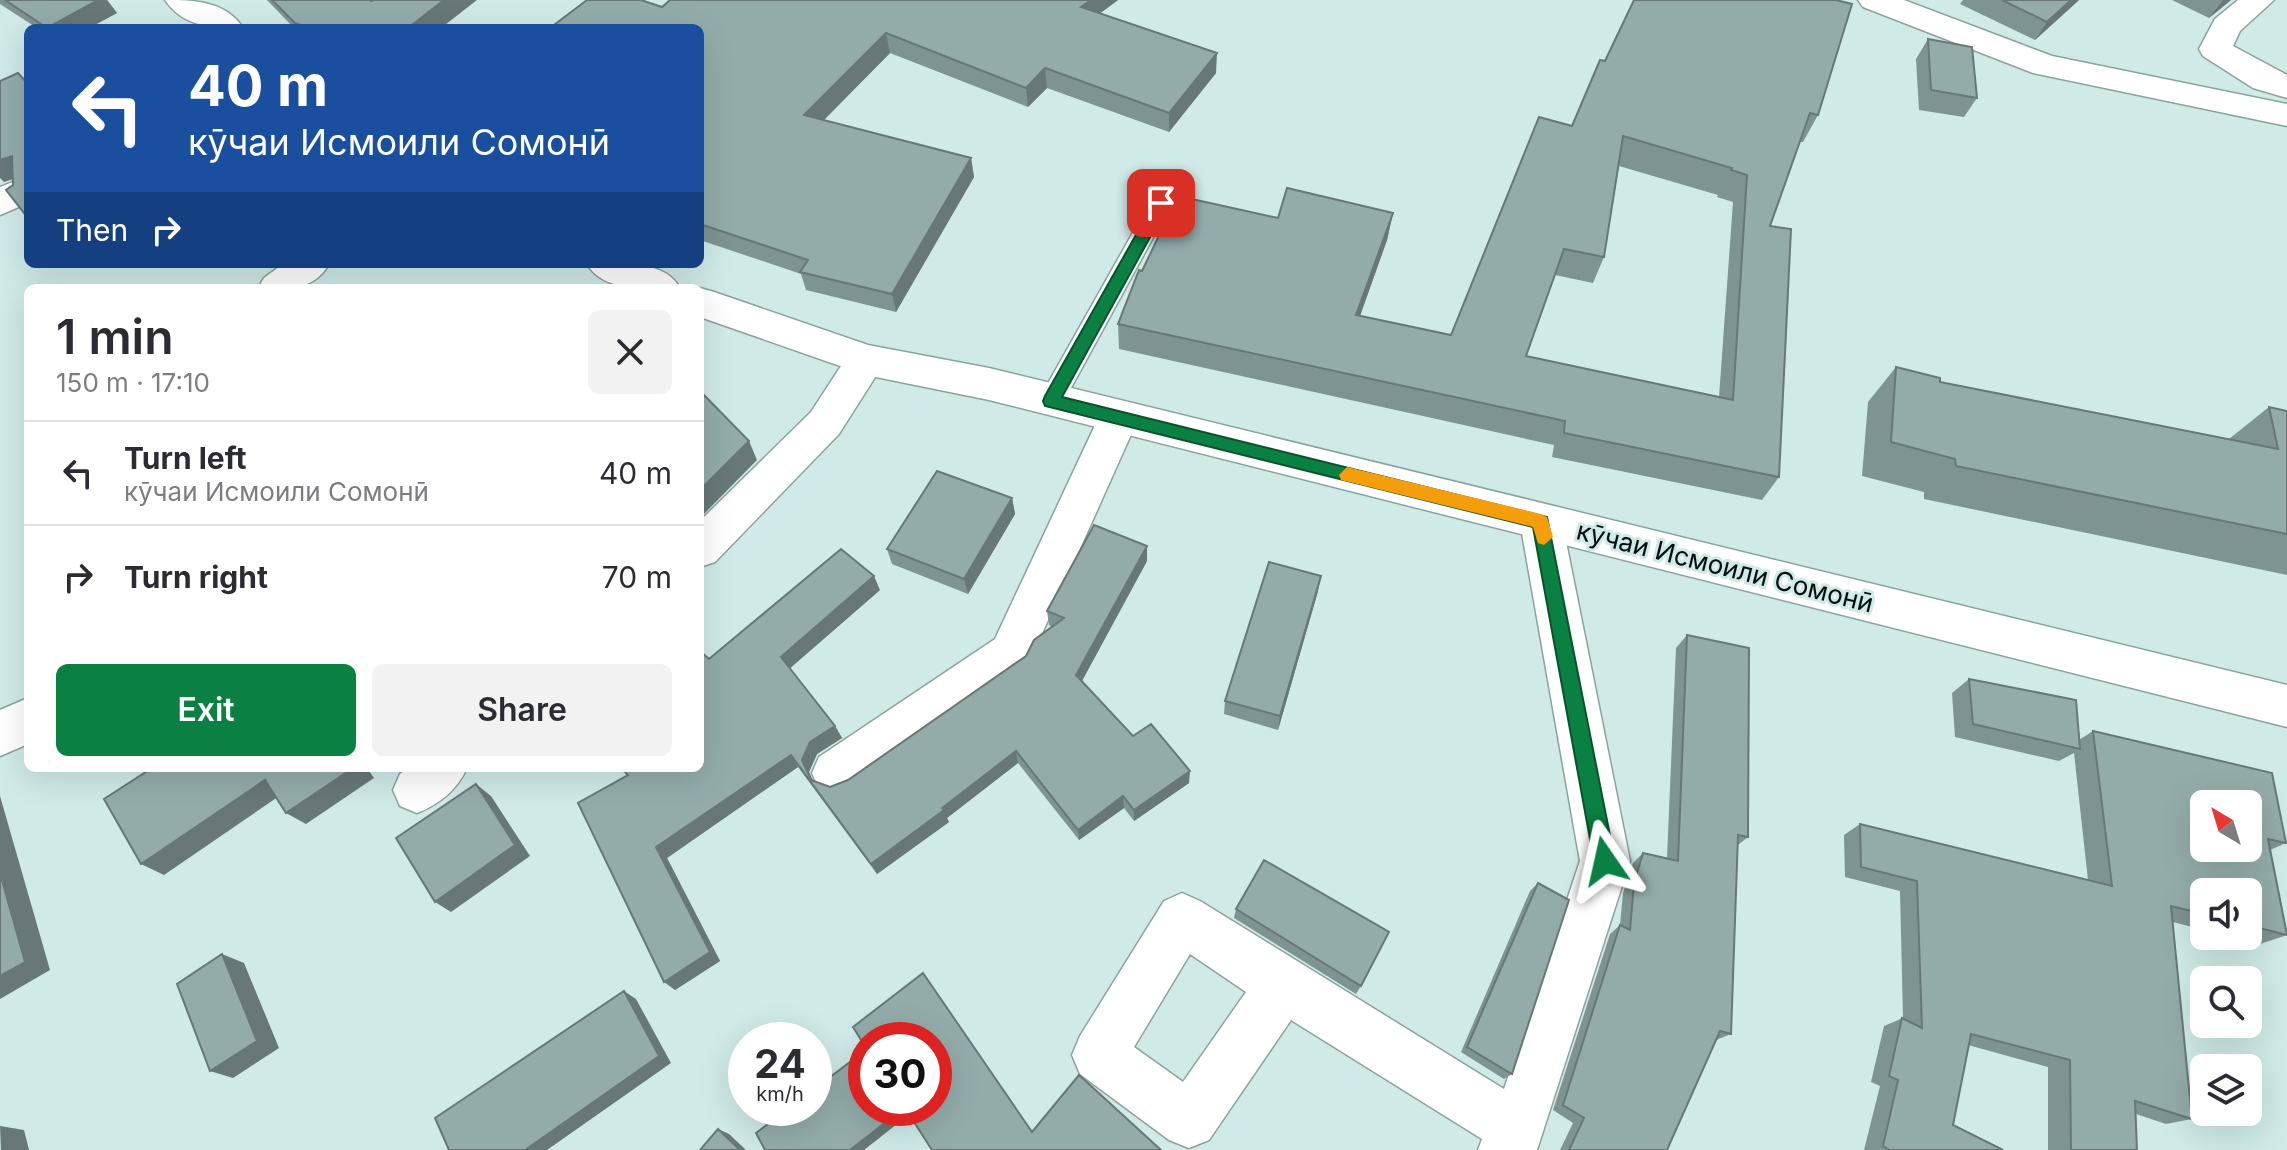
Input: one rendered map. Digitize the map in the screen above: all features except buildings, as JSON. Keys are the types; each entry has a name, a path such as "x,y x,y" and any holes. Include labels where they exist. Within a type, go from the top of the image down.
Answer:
{"street":[{"path":"181,0 220,24"},
{"path":"1874,0 2045,65 2287,115"},
{"path":"2258,0 2226,26 2215,49 2265,80 2287,87"},
{"path":"0,202 24,190"},
{"path":"282,284 304,268"},
{"path":"615,268 652,284"},
{"name":"кӯчаи Исмоили Сомонӣ","path":"704,303 866,360 989,384 1118,419 2287,706"},
{"path":"704,545 825,423 866,360"},
{"path":"836,773 1011,653 1118,419"},
{"path":"1283,985 1512,1140 1605,861 1541,522"},
{"path":"0,734 24,722"}],"lane":[{"path":"1051,401 1161,203"}],"slow traffic":[{"path":"1347,475 1541,522 1544,537"}],"route":[{"path":"1161,203 1051,401 1541,522 1605,861"}]}
